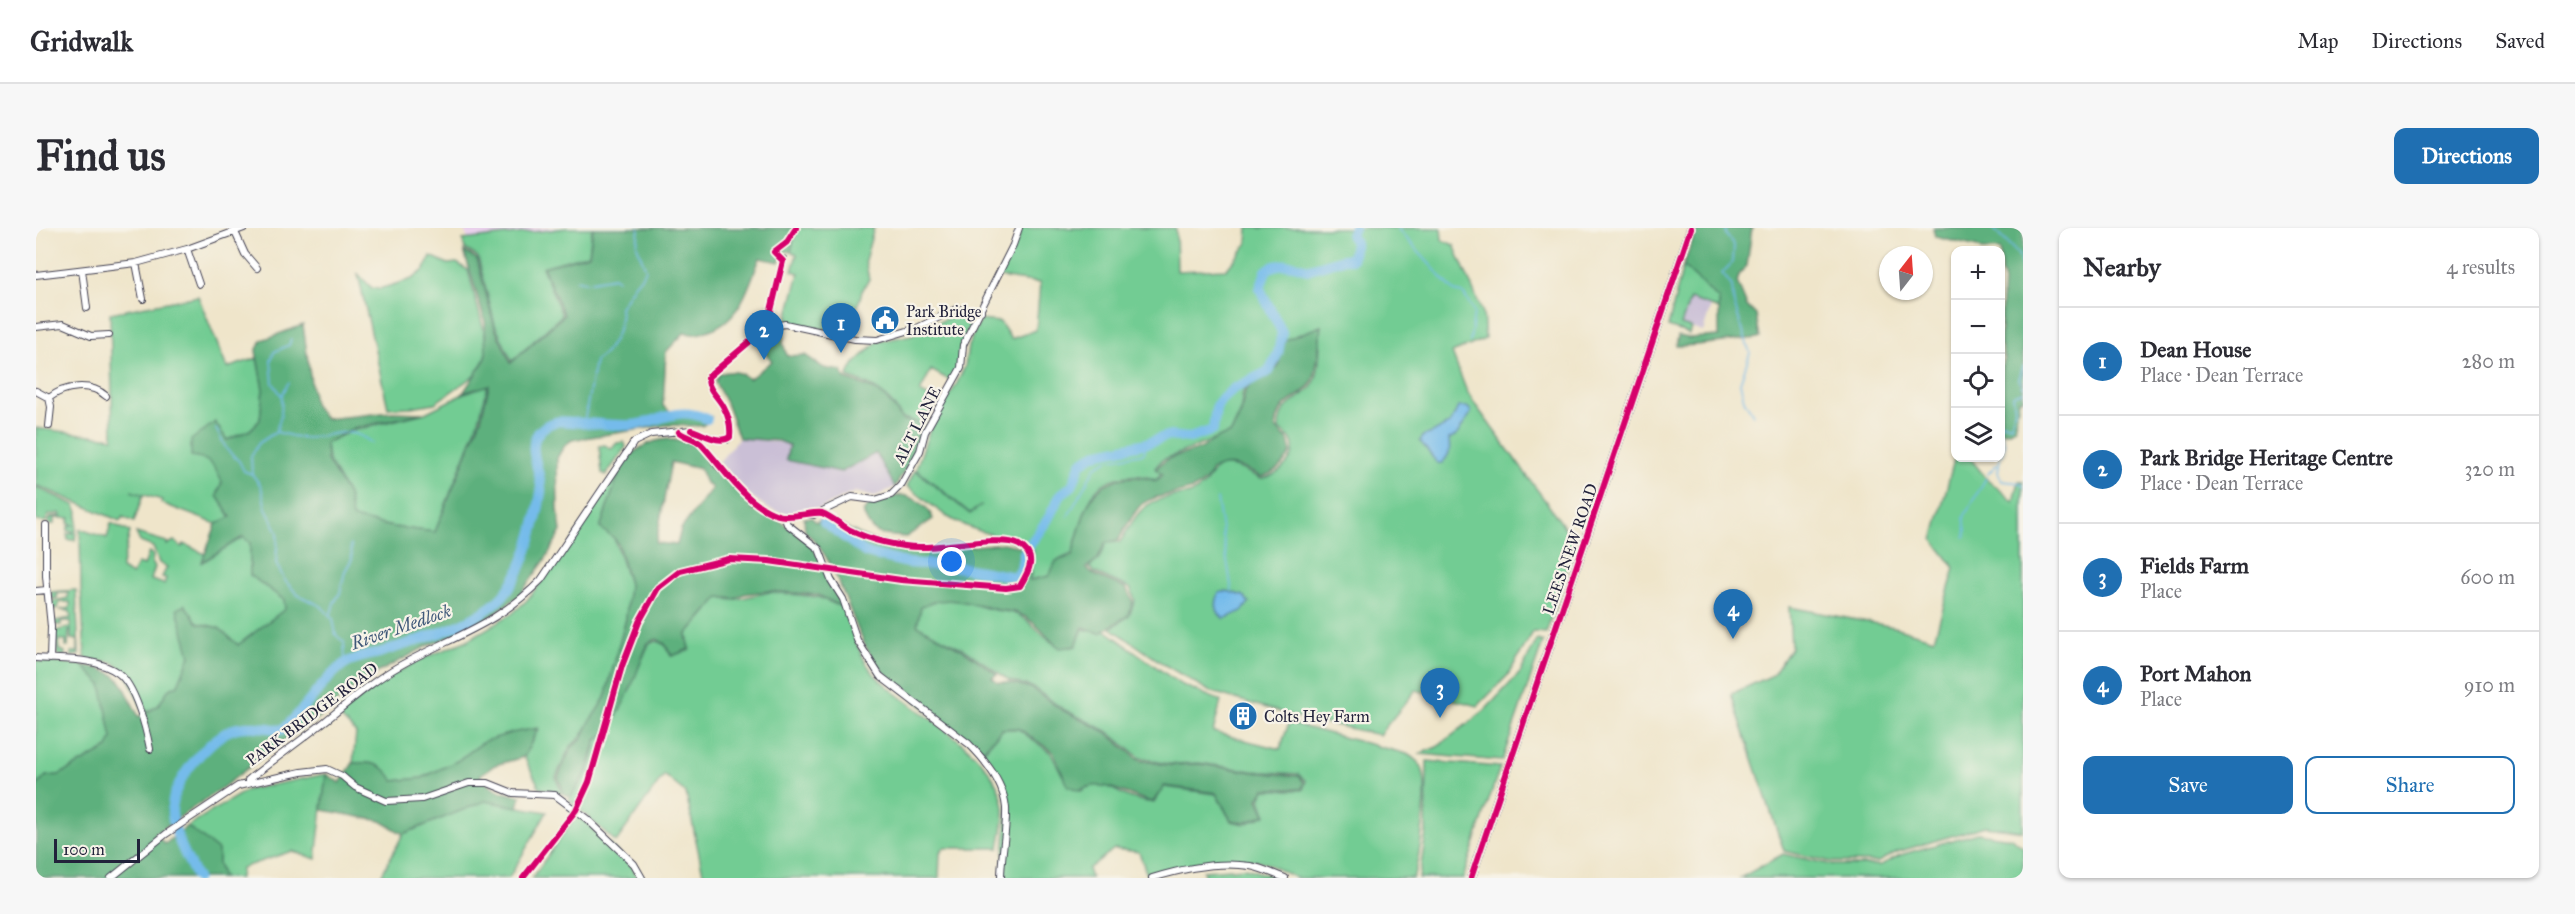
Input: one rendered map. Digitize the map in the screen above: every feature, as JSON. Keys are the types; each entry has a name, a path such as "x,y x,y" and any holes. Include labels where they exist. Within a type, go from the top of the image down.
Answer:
{"main road":[{"name":"LEES NEW ROAD","path":"1471,878 1691,228"}],"street":[{"path":"36,275 136,263 187,249 244,228"},
{"name":"ALT LANE","path":"784,516 814,515 852,497 876,500 897,490 921,452 925,432 961,368 963,345 1013,245 1018,228"},
{"path":"235,231 245,254 257,268"},
{"path":"187,249 199,284"},
{"path":"783,259 767,327 785,324 855,339 877,340 917,327 956,309 981,311"},
{"path":"136,263 143,299"},
{"path":"82,270 87,308"},
{"path":"36,327 63,324 91,336 109,335"},
{"name":"PARK BRIDGE ROAD","path":"111,878 182,822 238,786 248,783 248,780 326,721 362,690 400,665 486,624 526,595 540,580 634,442 651,434 695,431 720,440 730,437 724,407 709,387 708,378 767,327"},
{"path":"49,426 47,416 49,398 58,392 75,388 99,389 106,396"},
{"path":"36,391 49,398"},
{"path":"679,432 701,443 716,464 752,502 763,509 784,516 787,524 819,549 831,580 843,599 857,640 880,676 969,744 980,755 1001,787 1006,807 1001,878"},
{"path":"46,525 47,590 51,627 50,659"},
{"path":"38,542 45,544"},
{"path":"36,591 47,590"},
{"path":"36,658 101,665 119,674 145,723 150,749"},
{"path":"248,783 327,769 386,801 422,799 469,783 488,783 513,793 555,795 587,819 634,864 642,878"},
{"path":"1152,878 1187,869 1233,865 1261,869 1285,878"}],"shaded area":[{"path":"463,228 566,228 468,239"},
{"path":"1690,299 1711,306 1703,332 1681,325"},
{"path":"739,438 876,453 895,487 874,497 855,492 814,511 787,514 769,509 751,496 719,462"}],"green space":[{"path":"567,228 592,228 589,254 542,267 562,315 512,361 495,325 478,257 465,249 463,240"},
{"path":"593,228 796,228 791,252 786,251 779,262 760,258 742,302 728,319 719,326 701,333 685,332 666,352 663,406 677,416 711,417 703,426 667,425 572,440 564,446 557,458 561,531 545,560 519,596 478,625 427,646 362,681 315,721 286,739 222,788 155,834 165,844 187,826 218,850 218,864 223,878 36,878 36,787 46,776 59,775 108,748 112,738 101,684 82,665 97,668 115,676 124,687 139,717 158,706 168,690 178,685 190,656 177,609 185,605 198,623 219,628 238,645 285,609 284,600 250,575 250,543 243,537 202,562 216,524 231,517 217,496 222,482 217,471 207,461 191,456 191,440 215,422 227,440 250,430 260,420 263,389 256,351 262,340 303,325 314,404 325,419 392,412 423,413 352,429 326,443 327,460 348,495 352,518 393,527 435,532 481,419 489,385 463,393 486,358 485,322 464,251 477,259 495,328 511,363 564,315 543,267 589,255"},
{"path":"796,228 874,228 865,260 869,279 862,291 849,335 786,322 799,273 792,271 797,254 791,252"},
{"path":"1020,228 1176,228 1177,271 1227,269 1247,244 1248,228 1441,228 1442,240 1454,245 1483,313 1485,339 1452,353 1467,392 1576,543 1546,633 1533,632 1508,675 1478,706 1416,690 1379,735 1294,716 1209,691 1165,665 1111,628 1129,616 1135,600 1130,588 1096,573 1089,567 1099,560 1106,543 1120,542 1134,519 1144,508 1159,500 1196,491 1218,467 1230,466 1261,479 1274,474 1286,465 1293,452 1293,445 1290,438 1279,429 1280,419 1288,405 1307,391 1316,378 1321,326 1285,340 1277,366 1252,382 1243,391 1240,413 1231,433 1162,460 1155,468 1161,474 1156,480 1141,476 1126,476 1111,480 1098,488 1086,509 1072,554 1056,561 1050,576 1030,580 1033,549 968,527 948,517 907,486 915,470 970,514 982,505 970,513 916,469 930,429 965,366 968,346 980,320 1000,322 1011,339 1036,330 1040,283 998,277 1019,238"},
{"path":"1697,228 1752,228 1747,266 1740,273 1737,282 1747,306 1756,315 1760,338 1676,346 1678,336 1689,338 1719,336 1719,300 1683,266"},
{"path":"1933,228 2023,228 2023,398 2019,400 2015,428 2007,432 2005,432 2005,246 1973,246 1935,237"},
{"path":"431,256 448,264 457,263 468,270 484,331 487,355 475,375 435,403 388,408 358,274 372,288 379,289 412,279 424,270"},
{"path":"1683,266 1719,300 1719,309 1690,299 1681,325 1691,328 1689,334 1668,327"},
{"path":"198,296 227,368 257,358 263,389 260,420 250,430 227,440 215,423 204,457 216,469 222,482 217,496 231,517 216,524 161,503 162,500 131,491 143,495 134,522 123,517 120,521 36,485 36,428 113,438 110,313"},
{"path":"954,315 974,315 961,345 959,368 951,381 931,370 920,392 937,401 924,424 902,418 891,402 879,391 847,377 853,365 877,342 911,335"},
{"path":"785,326 783,343 787,356 805,355 824,368 842,371 845,379 879,392 891,403 902,420 924,424 916,452 895,487 876,453 841,472 786,460 789,445 779,441 739,438 726,403 715,382 719,374 727,372 742,374 749,379 772,361 758,344"},
{"path":"1321,326 1314,378 1302,393 1285,405 1278,418 1276,428 1288,440 1291,452 1279,468 1261,477 1237,466 1218,467 1212,470 1199,486 1191,490 1151,499 1142,504 1118,540 1105,543 1098,559 1086,568 1097,576 1126,588 1133,601 1129,615 1100,633 1083,627 1076,646 1060,648 1024,616 1015,612 959,601 940,601 921,607 917,625 963,650 997,674 992,677 998,682 1031,688 1062,710 1106,732 1139,760 1168,765 1200,764 1299,776 1304,782 1302,789 1264,789 1258,799 1265,815 1244,823 1231,820 1216,793 1164,786 1153,802 1107,787 1089,787 1080,790 1068,786 1053,752 1018,728 1002,729 982,751 906,694 880,669 863,640 836,575 827,559 805,531 804,518 811,517 816,522 824,517 874,541 910,548 935,550 1003,543 1033,549 1030,580 1049,576 1056,561 1072,556 1085,511 1098,490 1118,479 1141,477 1156,481 1163,475 1156,469 1168,459 1193,452 1231,433 1241,413 1245,391 1278,367 1285,340"},
{"path":"488,385 479,420 435,532 393,527 352,518 348,495 328,459 326,443 351,431 425,413 465,393"},
{"path":"662,440 692,443 748,502 782,522 812,545 844,608 818,595 769,591 744,594 735,599 719,597 686,635 689,649 672,656 665,644 657,639 648,643 631,688 609,732 596,740 587,771 571,797 564,794 558,777 571,748 582,738 605,698 626,619 629,584 618,544 614,538 600,528 622,465 636,450","holes":["671,462 700,469 706,483 712,488 681,529 677,545 656,543"]},
{"path":"624,442 626,447 606,475 602,473 599,446 605,445 611,449 617,443"},
{"path":"1953,462 1973,462 1986,478 2014,502 2019,481 2023,481 2023,831 1985,826 1897,852 1878,862 1832,862 1784,851 1731,694 1773,675 1791,648 1789,607 1894,627 1934,639 1955,568 1933,540"},
{"path":"622,465 600,528 614,538 629,584 626,619 605,698 581,737 570,747 556,777 562,794 540,788 524,757 538,729 485,741 457,761 422,778 393,781 381,767 366,763 353,763 356,733 338,715 371,687 419,660 468,640 513,613 527,600 563,554"},
{"path":"36,487 75,505 78,512 75,540 68,540 67,534 73,533 73,531 68,531 68,526 73,525 68,523 70,518 54,518 54,524 49,524 51,517 61,516 60,513 49,515 45,522 36,521"},
{"path":"901,495 921,503 933,519 906,537 878,533 870,526 863,512 871,503"},
{"path":"111,523 130,532 121,569 132,575 137,564 144,566 149,552 153,555 152,563 155,567 151,580 164,584 166,578 162,577 167,567 159,563 153,547 140,542 136,533 167,542 167,545 174,541 182,547 184,544 205,554 203,562 243,537 250,543 250,575 284,600 285,609 238,645 219,628 198,623 185,605 190,656 178,685 168,690 158,706 144,713 125,671 112,662 88,660 85,657 80,529 107,538"},
{"path":"76,590 79,655 71,656 71,652 78,652 78,640 71,639 71,630 68,647 66,647 66,640 59,640 59,649 65,652 65,656 57,655 55,631 71,627 71,621 61,621 61,625 55,625 55,621 71,618 70,611 60,610 70,608 70,602 60,602 58,608 53,609 52,602 68,598 68,593 58,593 57,598 52,599 51,592"},
{"path":"770,592 818,597 844,608 860,652 875,675 891,690 969,749 985,767 997,786 1004,807 999,848 944,848 940,853 939,878 704,878 686,793 664,775 616,842 569,800 589,770 597,740 610,732 649,644 657,641 665,645 671,656 690,650 687,634 719,598 733,600"},
{"path":"953,598 1013,613 1022,617 1050,641 1066,647 1076,646 1083,629 1100,633 1105,630 1180,684 1221,701 1213,732 1280,749 1289,723 1407,754 1422,768 1425,781 1421,841 1413,878 1296,878 1262,862 1247,860 1203,863 1147,875 1139,852 1114,849 1088,869 1091,878 1002,878 1008,804 1002,781 982,753 1003,729 1018,729 1051,753 1068,786 1081,791 1102,785 1135,799 1154,803 1164,787 1216,794 1231,821 1245,824 1266,815 1260,799 1264,790 1303,790 1306,781 1298,774 1253,771 1200,763 1168,764 1140,758 1107,731 1063,709 1032,687 1009,680 964,649 917,626 921,607 928,603"},
{"path":"1537,640 1543,642 1502,761 1419,754 1437,747 1485,710 1520,673"},
{"path":"36,661 82,665 101,684 113,738 108,748 59,775 46,776 36,787"},
{"path":"538,728 524,757 495,765 480,775 493,788 521,796 518,807 485,801 403,834 381,821 322,810 326,774 340,783 353,763 377,765 386,770 394,781 422,778 457,761 485,741"},
{"path":"1427,761 1500,767 1463,878 1419,878 1426,833"},
{"path":"326,774 316,859 292,851 241,868 240,878 223,878 218,864 218,850 187,826 247,790"},
{"path":"485,801 547,812 509,878 380,878 403,834"},
{"path":"577,814 631,865 638,878 532,878"},
{"path":"1977,833 2011,838 2023,847 2023,878 1740,878 1783,854 1833,865 1881,865 1900,855"},
{"path":"1245,868 1278,878 1205,878 1203,871"}],"water":[{"path":"1458,407 1467,407 1471,413 1456,436 1449,439 1450,449 1447,457 1442,463 1437,463 1420,441 1424,435 1431,434 1450,424"},
{"path":"1227,591 1244,596 1249,603 1242,611 1224,619 1217,610 1216,603 1219,593"}],"waterway":[{"path":"584,423 595,361 611,345 620,322 620,307 646,269 637,246 639,228"},
{"name":"River Medlock","path":"824,522 866,553 907,563 952,566 1015,577 1021,569 1024,553 1048,519 1061,494 1072,486 1081,463 1095,454 1147,443 1167,436 1190,438 1213,430 1219,402 1233,389 1269,371 1278,353 1282,332 1260,289 1266,271 1286,264 1307,270 1343,259 1352,259 1355,243 1351,235 1354,228"},
{"path":"1397,228 1454,291 1463,293 1474,312 1470,342"},
{"path":"1726,228 1726,235 1734,245 1733,262 1722,273 1732,286 1734,304 1750,353 1740,383 1744,400 1753,415"},
{"path":"1993,228 2018,254 2023,272"},
{"path":"576,280 586,282 614,277 618,280"},
{"path":"2023,317 2023,340"},
{"path":"291,339 289,345 274,352 271,360 273,383 282,396 281,415 276,432 259,443 251,456 252,474 261,486 266,509 278,532 276,564 286,582 298,595 321,606 333,619 336,635 344,642 345,664"},
{"path":"2023,366 2019,379 2023,387"},
{"path":"282,395 289,382"},
{"path":"2005,423 2011,425 2015,409 2013,395 2023,391"},
{"name":"River Medlock","path":"197,878 178,839 172,814 176,790 191,765 211,744 231,730 250,727 282,730 327,679 344,664 460,624 476,617 502,597 517,575 536,518 541,484 534,442 543,428 562,421 632,425 677,414 696,415 707,419"},
{"path":"216,429 227,450 239,461 244,471 252,474"},
{"path":"276,432 305,438 349,433 364,437 372,443"},
{"path":"1068,516 1096,466 1107,460 1144,453 1147,443"},
{"path":"1999,462 1998,472 2002,481 2021,483 2023,487"},
{"path":"1988,474 1997,464"},
{"path":"1964,537 1966,531 1964,517 1986,478"},
{"path":"1217,499 1232,591"},
{"path":"330,617 340,593 345,571 352,559 351,545"}],"cycle path":[{"path":"691,430 721,440 730,437 727,415 711,390 708,377 767,327 783,261 774,252 787,242 796,228"},
{"path":"1471,878 1691,228"},
{"path":"523,878 576,810 589,782 622,666 639,622 658,588 680,571 729,559 769,561 901,580 1006,588 1020,586 1029,569 1030,559 1025,549 1011,542 930,547 903,546 858,534 822,513 778,515 766,510 746,495 700,443 679,432"}],"place":[{"name":"Park Bridge Institute","path":"885,320"},
{"name":"Dean House","path":"841,353"},
{"name":"Park Bridge Heritage Centre","path":"764,360"},
{"name":"Port Mahon","path":"1733,639"},
{"name":"Colts Hey Farm","path":"1243,716"},
{"name":"Fields Farm","path":"1440,718"}]}
